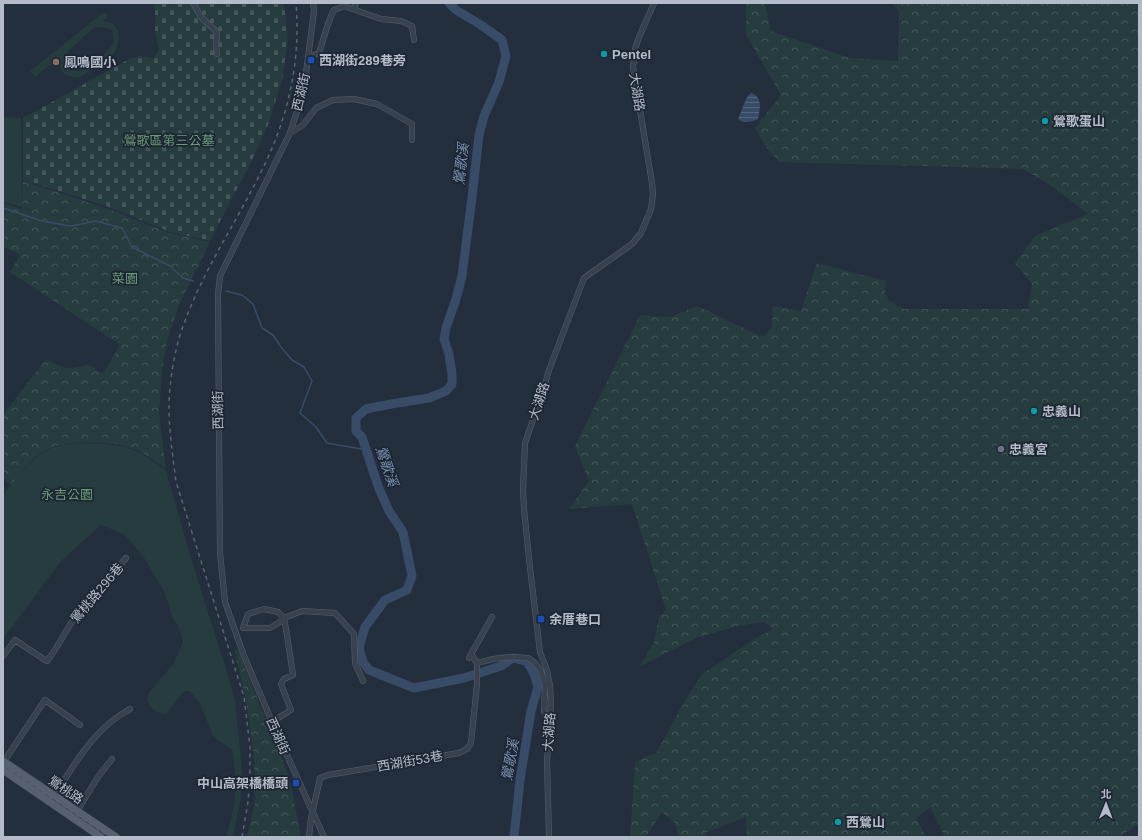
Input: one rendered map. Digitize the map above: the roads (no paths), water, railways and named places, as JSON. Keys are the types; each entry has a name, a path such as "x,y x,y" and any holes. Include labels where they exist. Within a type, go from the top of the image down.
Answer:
{"main road":[{"name":"鶯桃路","path":"3,762 112,836"},
{"name":"鶯桃路","path":"3,770 101,837"}],"street":[{"path":"193,3 201,17 217,32 217,54"},
{"name":"西湖街","path":"313,3 314,11 301,99 290,133 220,276 218,295 220,553 225,602 244,656 324,837"},
{"path":"354,9 356,3"},
{"name":"大湖路","path":"549,837 547,761 551,702 547,670 540,652 525,528 523,490 525,443 549,370 584,278 632,244 641,233 651,209 653,195 652,183 632,67 639,37 654,3"},
{"path":"308,57 318,53 324,39 328,20 334,10 344,6 381,20 401,21 412,26 414,40"},
{"path":"290,133 304,125 316,108 333,100 354,99 377,104 412,124 412,140"},
{"name":"鶯桃路296巷","path":"3,656 15,640 47,660 76,614 126,558"},
{"path":"272,722 291,710 281,684 284,679 293,675 288,635 284,618 278,612 264,609 248,614 243,628 270,628 284,618 302,611 334,614 354,634 355,663 363,681"},
{"path":"492,618 470,656 477,663 510,657 528,658 535,663 541,671 545,685 544,711 549,728"},
{"name":"西湖街53巷","path":"313,810 320,778 328,775 459,753 467,749 471,743 477,684 477,663"},
{"path":"3,762 45,700 80,725"},
{"path":"54,796 94,738 113,720 130,709"},
{"path":"76,811 98,777 112,759"},
{"path":"309,837 313,810"}],"water":[{"path":"751,93 759,100 760,107 758,119 750,122 742,122 738,119 747,97"}],"waterway":[{"name":"鶯歌溪","path":"449,3 456,10 502,40 506,56 499,82 484,116 479,135 462,276 444,339 449,354 452,384 446,391 429,398 366,409 356,418 356,431 362,437 378,486 389,511 403,532 412,576 407,590 385,600 365,627 359,648 363,662 369,670 414,688 464,678 501,666 513,658 527,661 534,674 538,687 531,711 520,780 514,837"},
{"path":"3,208 42,221 71,226 96,221 122,228 132,247 170,266 183,278 193,281"},
{"path":"226,291 242,295 253,304 262,328 273,335 292,360 304,367 312,381 300,413 316,427 327,443 367,450"}],"railway":[{"path":"242,837 248,802 250,775 250,747 244,697 176,482 170,435 169,398 176,349 189,310 208,269 262,170 286,110 294,68 297,25 296,3"},
{"path":"3,765 110,837"}],"place":[{"name":"Pentel","path":"604,54"},
{"name":"西湖街289巷旁","path":"311,60"},
{"name":"鳳鳴國小","path":"56,62"},
{"name":"鶯歌蛋山","path":"1045,121"},
{"name":"忠義山","path":"1034,411"},
{"name":"忠義宮","path":"1001,449"},
{"name":"余厝巷口","path":"541,619"},
{"name":"中山高架橋橋頭","path":"296,783"},
{"name":"西鶯山","path":"838,822"}],"park label":[{"name":"鶯歌區第三公墓","path":"169,140"},
{"name":"菜園","path":"125,278"},
{"name":"永吉公園","path":"67,494"}]}
